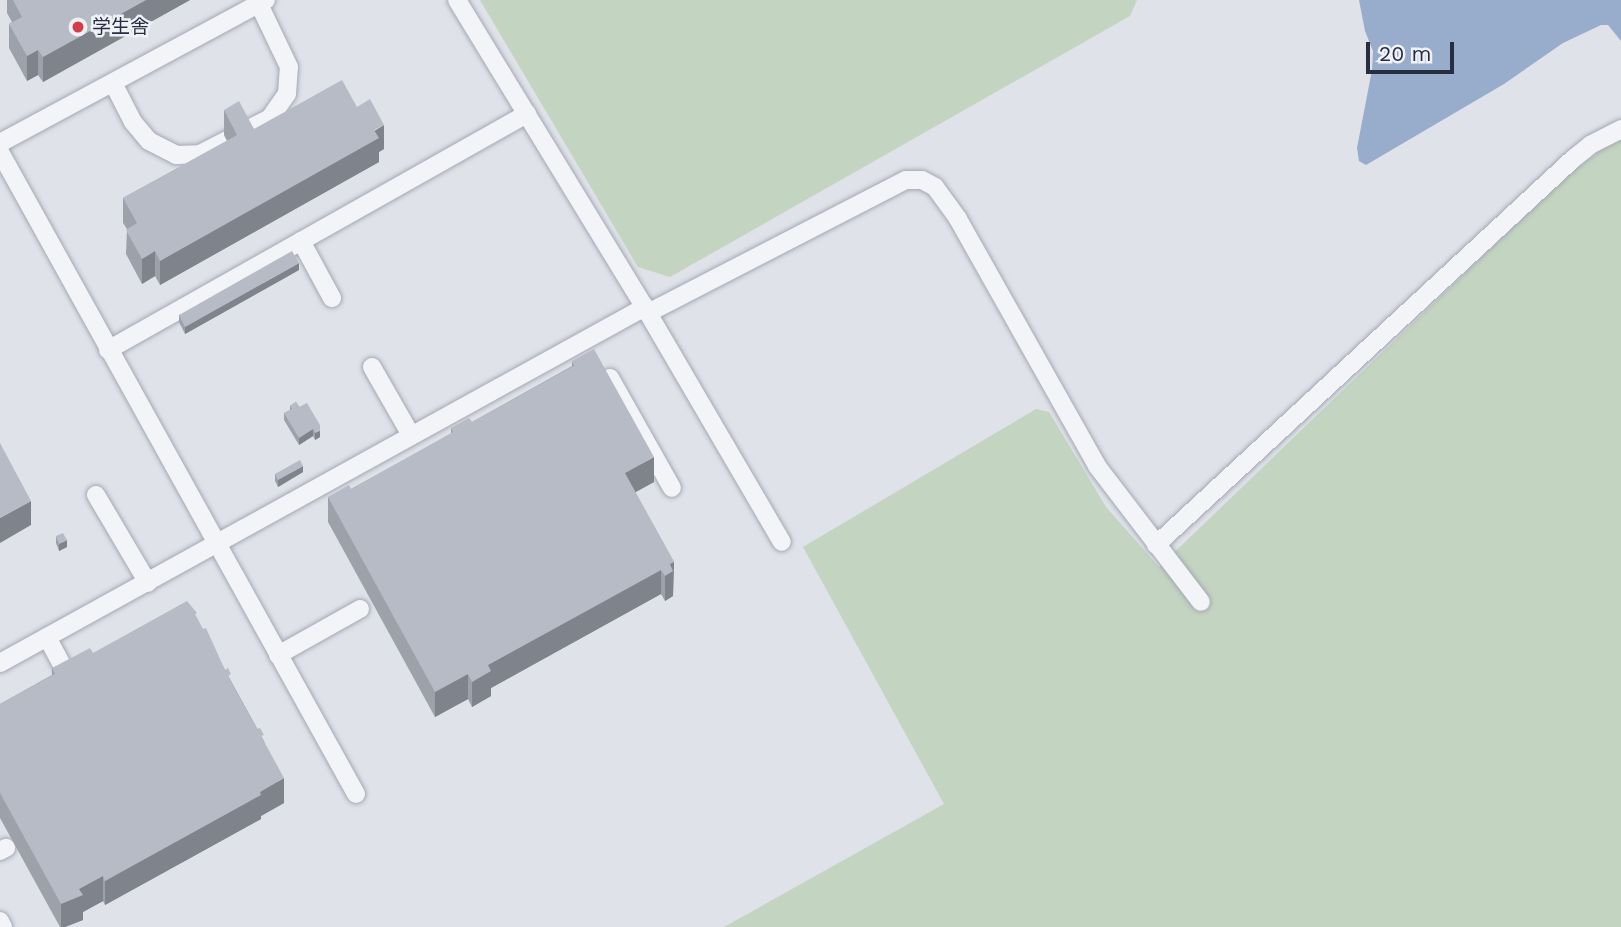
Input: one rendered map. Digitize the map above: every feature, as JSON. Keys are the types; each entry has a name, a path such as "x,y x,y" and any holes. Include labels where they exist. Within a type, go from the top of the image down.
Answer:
{"lane":[{"path":"457,0 646,310 782,542"},
{"path":"0,143 262,2 289,67 287,94 270,118 200,154 176,155 149,141 133,122 113,83"},
{"path":"108,350 527,114"},
{"path":"1156,545 1573,159 1590,145 1621,129"},
{"path":"0,152 215,545 356,794"},
{"path":"0,663 411,435 594,350 646,310 906,180 922,180 935,187 950,206 1097,466 1200,601"},
{"path":"301,242 332,298"},
{"path":"594,350 672,488"},
{"path":"372,367 411,435"},
{"path":"96,495 148,583"},
{"path":"278,655 360,609"},
{"path":"47,637 69,678"},
{"path":"0,921 3,927"}],"green space":[{"path":"480,0 1137,0 1130,16 670,277 638,267"},
{"path":"1621,140 1621,927 724,927 944,804 803,547 1036,409 1049,412 1106,507 1159,567 1565,177 1608,145"}],"water":[{"path":"1359,0 1621,0 1621,41 1608,25 1601,25 1563,43 1504,84 1366,165 1359,161 1357,148 1372,70 1373,51 1365,31"}],"building":[{"path":"13,0 146,0 43,57 38,50 27,56 9,24 22,17"},
{"path":"342,80 357,107 370,99 384,125 374,130 379,138 160,261 155,251 142,259 126,230 137,223 123,198 237,135 224,110 239,101 254,129"},
{"path":"292,251 299,263 185,327 179,315"},
{"path":"594,349 654,457 625,473 674,562 670,564 673,571 665,576 661,570 488,665 491,671 472,682 468,674 435,692 328,497 349,485 351,489 453,432 451,428 469,418 472,422 575,365 572,361"},
{"path":"296,402 299,407 307,403 320,425 320,431 315,433 313,429 299,438 284,413 292,409 290,406"},
{"path":"0,443 31,501 0,518"},
{"path":"300,460 303,466 278,480 275,474"},
{"path":"63,533 67,540 59,544 56,536"},
{"path":"187,601 197,613 195,614 203,629 206,628 225,670 228,668 231,674 228,676 257,729 260,728 264,735 261,736 284,778 260,792 261,795 105,881 103,876 79,889 83,895 61,904 0,793 0,704 55,674 52,668 90,648 93,653"}],"place":[{"name":"学生舎","path":"78,27"}]}
